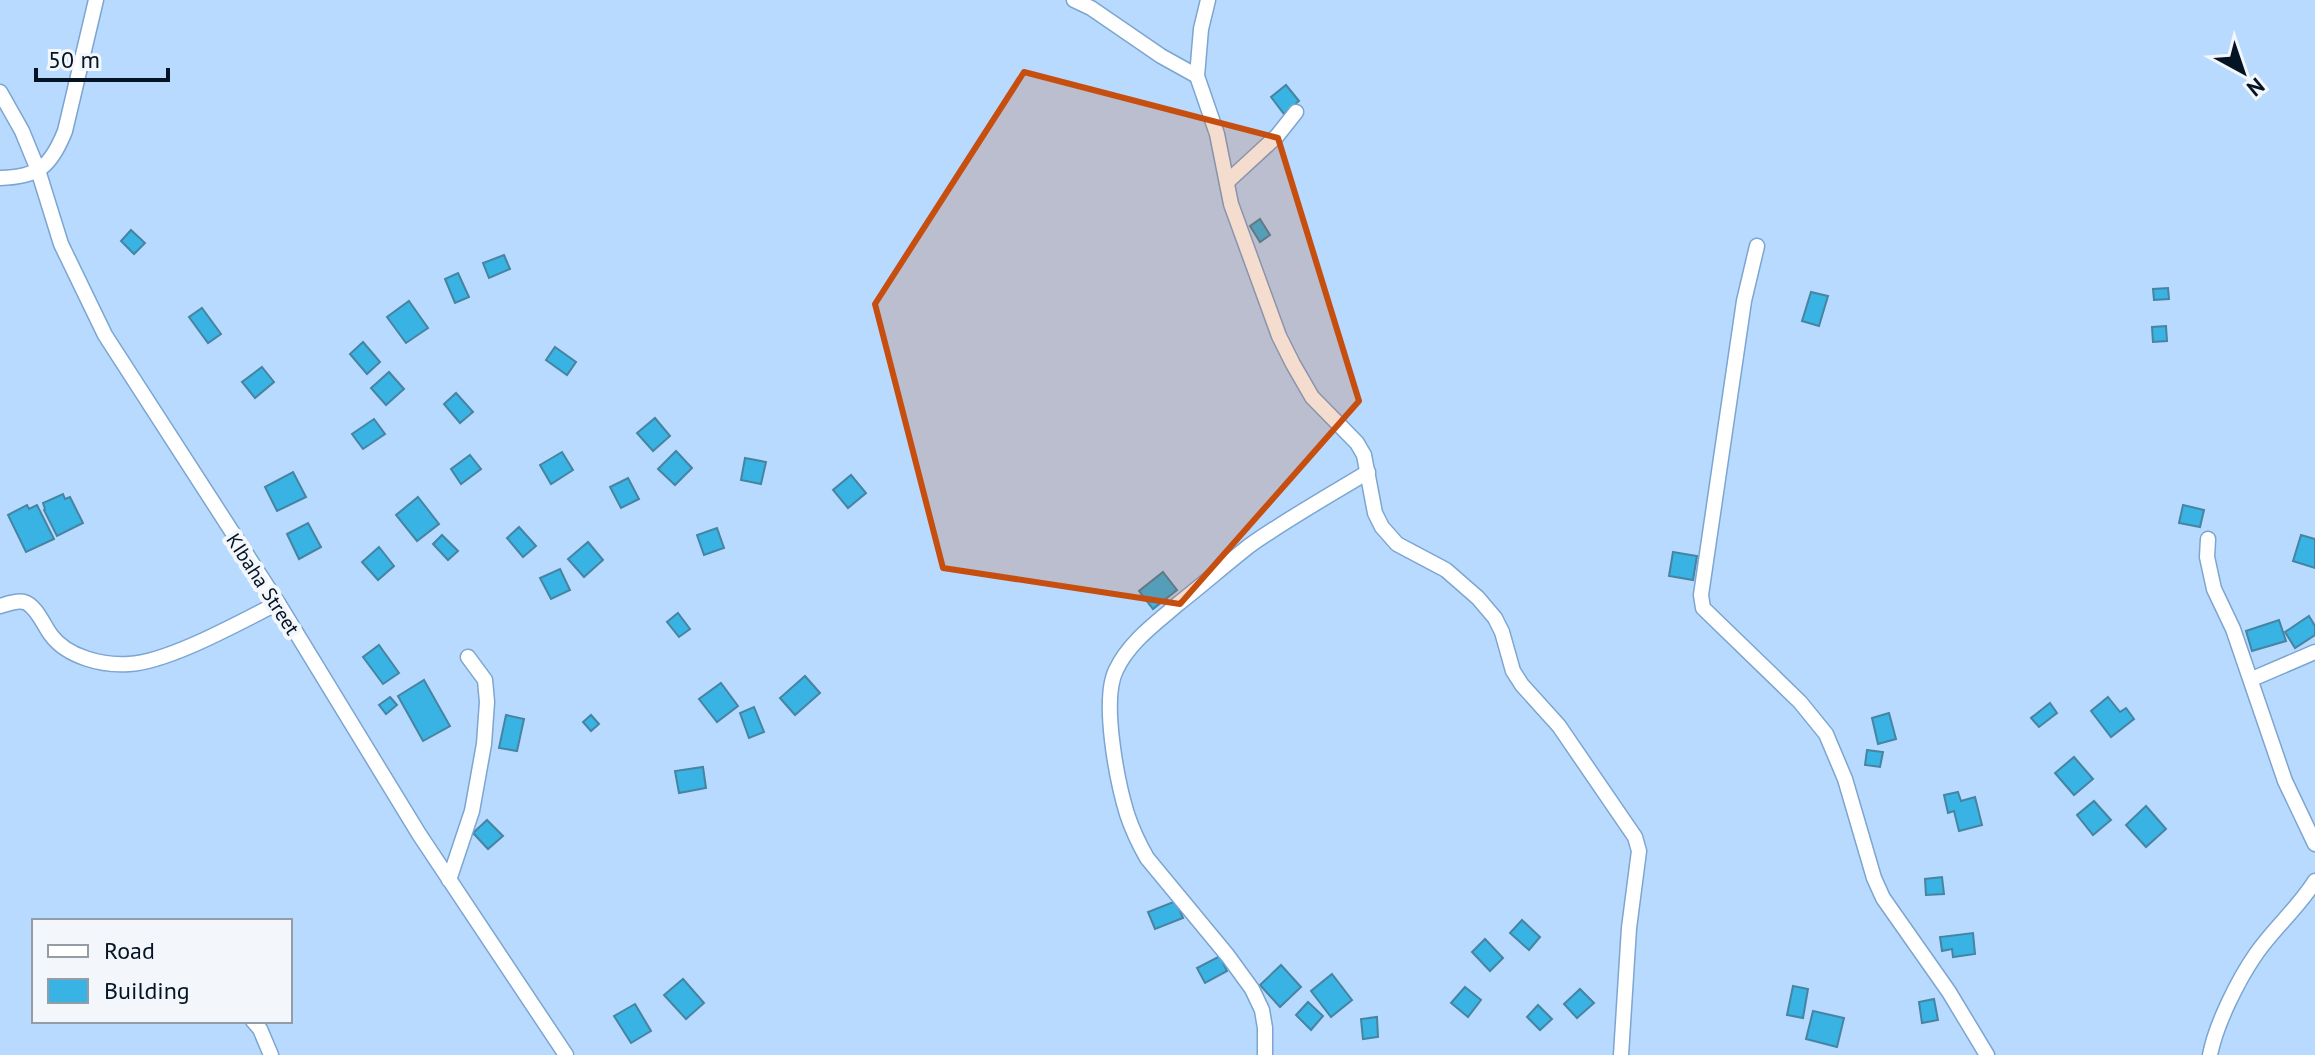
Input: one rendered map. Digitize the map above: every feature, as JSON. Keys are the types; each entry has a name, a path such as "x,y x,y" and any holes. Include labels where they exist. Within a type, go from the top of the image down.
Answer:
{"street":[{"path":"0,178 30,175 52,157 65,131 96,0"},
{"path":"1074,0 1197,76"},
{"path":"1208,0 1203,16 1197,76 1215,124 1231,204 1279,336 1293,364 1312,397 1357,443 1364,455 1375,513 1382,527 1397,544 1446,570 1495,618 1513,671 1559,726 1635,837 1639,851 1629,928 1621,1055"},
{"name":"KIbaha Street","path":"0,92 22,131 38,170 61,244 105,335 278,603 449,880 566,1055"},
{"path":"1227,182 1277,136 1296,112"},
{"path":"1757,246 1744,301 1701,595 1703,608 1800,702 1826,734 1845,779 1874,878 1883,898 1949,992 1987,1055"},
{"path":"1265,1055 1262,1010 1252,989 1147,858 1137,841 1120,785 1110,719 1110,692 1114,673 1122,659 1134,643 1166,614 1250,546 1368,472"},
{"path":"2208,539 2207,557 2214,589 2252,679 2281,770 2315,844"},
{"path":"0,606 24,602 30,605 53,638 74,654 111,664 131,664 192,644 278,603"},
{"path":"2252,679 2315,652"},
{"path":"449,880 472,811 484,744 485,680 468,657"},
{"path":"2210,1055 2232,995 2256,954 2315,881"},
{"path":"255,1023 271,1055"}],"highlighted area":[{"path":"1024,72 1278,138 1359,401 1180,604 943,568 875,304"}],"building":[{"path":"1286,85 1299,101 1284,114 1271,97"},
{"path":"1260,219 1270,235 1260,242 1250,226"},
{"path":"131,230 145,243 134,254 121,241"},
{"path":"504,255 510,269 489,278 483,263"},
{"path":"458,273 469,297 455,303 445,279"},
{"path":"2168,288 2169,299 2154,300 2153,289"},
{"path":"1811,292 1828,296 1819,326 1802,321"},
{"path":"409,301 428,328 406,343 387,317"},
{"path":"202,308 221,334 208,343 189,317"},
{"path":"2166,326 2167,341 2153,342 2152,327"},
{"path":"363,342 380,362 367,374 350,354"},
{"path":"555,347 576,362 567,375 546,360"},
{"path":"262,367 274,382 255,398 242,382"},
{"path":"389,372 404,389 386,405 371,388"},
{"path":"456,393 473,412 460,423 444,404"},
{"path":"655,418 670,436 653,451 637,433"},
{"path":"374,419 385,434 363,449 352,434"},
{"path":"676,451 692,468 675,485 658,469"},
{"path":"562,452 573,470 551,484 540,465"},
{"path":"470,455 481,469 461,484 451,469"},
{"path":"745,458 766,462 761,484 741,480"},
{"path":"293,472 306,497 277,511 265,487"},
{"path":"851,475 866,493 848,508 833,490"},
{"path":"628,478 639,499 621,508 610,487"},
{"path":"63,494 65,499 70,497 83,523 57,536 43,503"},
{"path":"418,497 439,524 417,541 396,515"},
{"path":"27,505 29,509 37,505 54,539 26,552 8,515"},
{"path":"2183,505 2204,510 2200,527 2179,523"},
{"path":"308,523 321,547 299,559 287,534"},
{"path":"519,527 536,546 523,557 507,538"},
{"path":"717,528 724,548 704,555 697,535"},
{"path":"442,535 458,551 448,560 433,544"},
{"path":"2301,535 2315,539 2315,568 2293,561"},
{"path":"588,542 603,560 584,577 568,559"},
{"path":"379,547 394,566 378,580 362,562"},
{"path":"1673,552 1697,556 1693,580 1669,576"},
{"path":"560,569 570,590 551,599 540,578"},
{"path":"1163,572 1177,590 1153,609 1139,591"},
{"path":"678,613 690,629 679,637 667,622"},
{"path":"2309,616 2315,626 2315,635 2295,648 2285,632"},
{"path":"2279,620 2286,641 2252,651 2246,631"},
{"path":"379,645 399,673 383,684 363,657"},
{"path":"805,676 820,693 795,715 780,698"},
{"path":"424,680 450,726 423,741 398,696"},
{"path":"721,683 738,706 717,722 699,699"},
{"path":"390,697 397,705 386,714 379,705"},
{"path":"2108,697 2120,712 2126,708 2134,719 2111,737 2091,711"},
{"path":"2050,703 2057,713 2039,727 2031,718"},
{"path":"754,707 764,732 749,738 740,713"},
{"path":"1889,713 1896,739 1878,744 1872,718"},
{"path":"506,715 524,719 517,751 499,748"},
{"path":"591,715 599,724 591,731 583,722"},
{"path":"1867,750 1883,752 1880,767 1865,765"},
{"path":"2074,757 2093,779 2074,795 2055,773"},
{"path":"703,767 706,788 679,793 675,771"},
{"path":"1958,792 1961,801 1975,797 1982,825 1959,831 1954,811 1948,813 1944,795"},
{"path":"2094,801 2111,820 2093,835 2077,815"},
{"path":"2146,806 2166,829 2146,847 2126,825"},
{"path":"487,820 503,836 488,849 473,833"},
{"path":"1942,877 1944,894 1926,895 1925,879"},
{"path":"1176,901 1183,918 1155,929 1148,912"},
{"path":"1522,920 1540,937 1529,950 1510,933"},
{"path":"1973,933 1975,954 1953,957 1952,949 1942,951 1940,937"},
{"path":"1485,939 1503,958 1490,971 1472,952"},
{"path":"1220,956 1227,971 1205,983 1197,968"},
{"path":"1281,965 1301,987 1280,1007 1260,985"},
{"path":"1332,974 1352,1000 1331,1017 1311,991"},
{"path":"683,979 704,1003 686,1019 664,995"},
{"path":"1793,986 1808,989 1803,1018 1787,1015"},
{"path":"1465,987 1481,1000 1468,1017 1451,1003"},
{"path":"1580,989 1594,1003 1577,1018 1564,1004"},
{"path":"1934,999 1938,1020 1922,1023 1919,1002"},
{"path":"1308,1002 1323,1016 1311,1030 1296,1015"},
{"path":"635,1004 651,1031 631,1043 614,1016"},
{"path":"1538,1005 1552,1019 1540,1030 1527,1017"},
{"path":"1813,1011 1844,1018 1837,1047 1806,1039"},
{"path":"1377,1017 1378,1037 1363,1039 1361,1019"}]}
